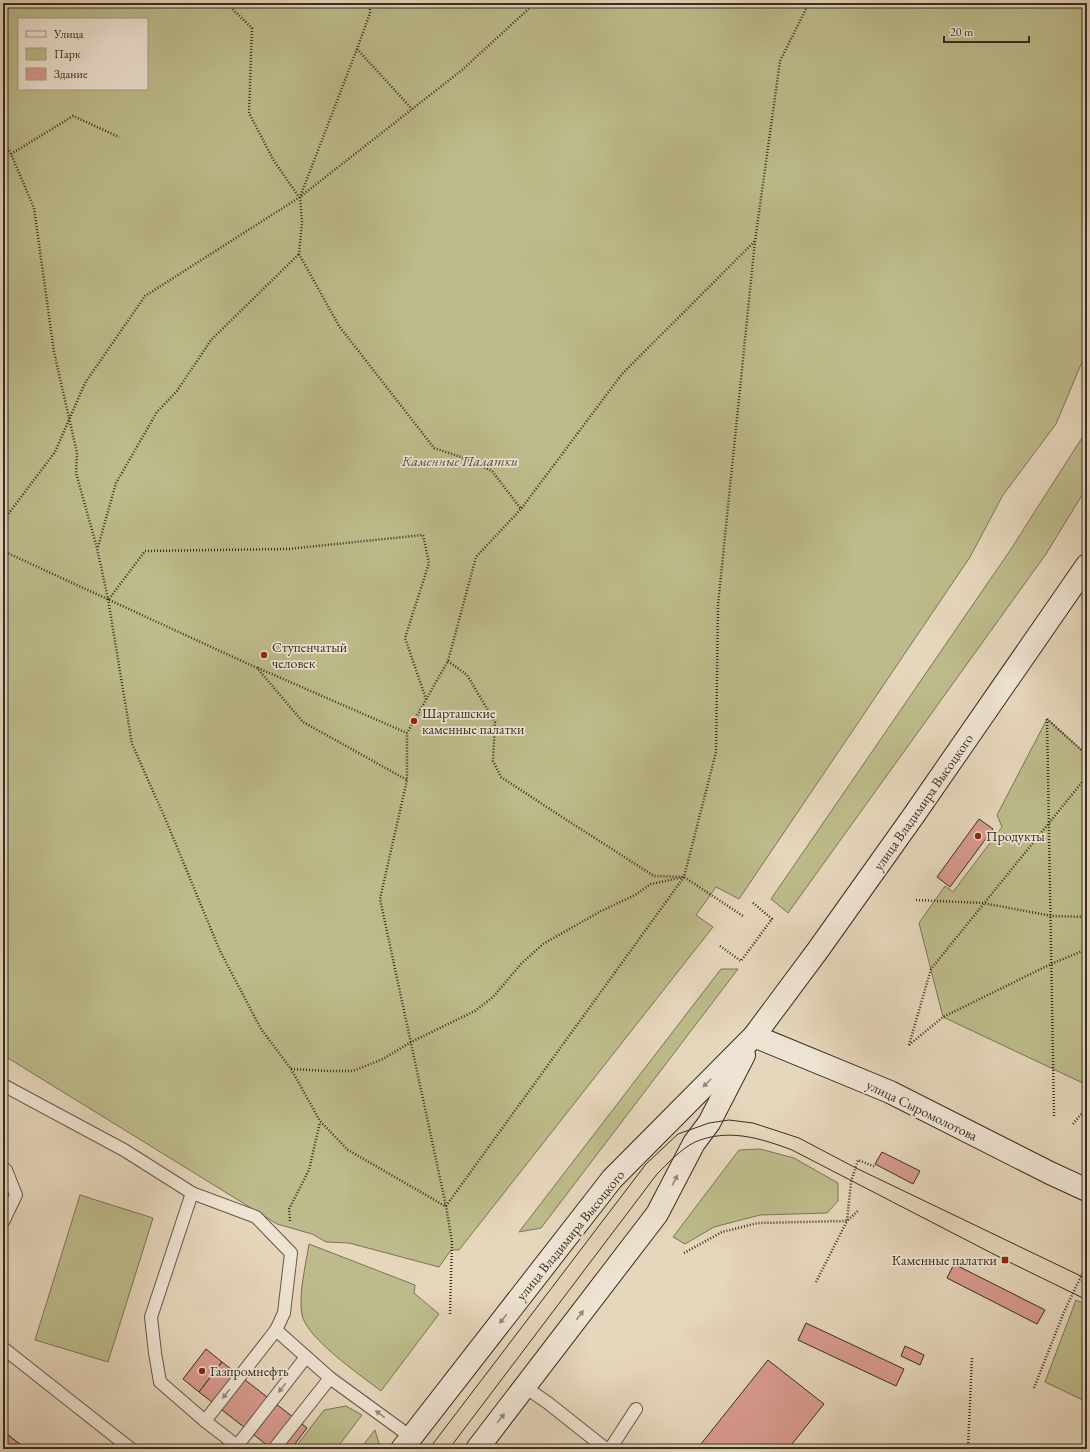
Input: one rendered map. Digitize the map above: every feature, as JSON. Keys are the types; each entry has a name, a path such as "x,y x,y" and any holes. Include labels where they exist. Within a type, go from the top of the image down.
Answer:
{"main road":[{"name":"улица Владимира Высоцкого","path":"406,1443 612,1179 754,1036 818,950 914,815 1087,565"},
{"name":"улица Владимира Высоцкого","path":"477,1449 657,1214 694,1143 709,1123 754,1036"},
{"name":"улица Сыромолотова","path":"754,1036 890,1092 1087,1190"}],"lane":[{"path":"3,1086 124,1150 192,1193 256,1218 291,1253 284,1313 276,1330 205,1421"},
{"path":"3,1168 6,1170 16,1195 3,1222"},
{"path":"192,1193 151,1317 160,1382 205,1421 239,1447 306,1357"},
{"path":"276,1330 406,1443"},
{"path":"3,1348 131,1449"},
{"path":"274,1449 330,1378"},
{"path":"525,1388 548,1403 606,1449"},
{"path":"610,1449 636,1409"}],"path":[{"path":"226,3 252,28 249,113 274,161 300,197"},
{"path":"370,3 370,13 300,197 302,222 299,254 339,326 434,448 468,459 492,471 521,509"},
{"path":"3,521 55,452 85,383 145,296 300,197 462,70 536,3"},
{"path":"446,1206 684,877 716,752 718,605 756,241 780,60 809,3"},
{"path":"357,49 412,110"},
{"path":"11,154 73,116 119,137"},
{"path":"3,140 11,154 34,208 54,352 77,453 76,473 97,548 108,599 132,744 220,951 261,1030 291,1069 320,1121 348,1150 446,1206"},
{"path":"450,1314 452,1242 446,1206 380,899 407,780 406,733 448,661 476,557 521,509 622,374 756,241"},
{"path":"97,548 116,483 157,412 177,391 211,340 299,254"},
{"path":"108,599 145,551 288,549 423,535 429,563 405,638 426,699"},
{"path":"3,551 257,668 406,733"},
{"path":"448,661 467,675 495,722 493,761 501,777 562,818 654,876 684,877 743,916"},
{"path":"257,668 303,722 407,780"},
{"path":"1054,1116 1052,916 1047,718 1087,755"},
{"path":"1087,776 931,969 909,1045 943,1017 1052,964 1087,949"},
{"path":"291,1069 353,1071 384,1059 411,1042 475,1011 493,997 521,964 543,944 601,911 635,895 651,884 684,877"},
{"path":"916,900 983,903 1052,916 1087,917"},
{"path":"720,946 741,961 772,919 752,902"},
{"path":"1073,1124 1087,1107"},
{"path":"291,1253 289,1209 309,1170 320,1121"},
{"path":"816,1282 847,1221 852,1182 858,1160 876,1167"},
{"path":"684,1253 722,1232 758,1223 847,1221 859,1210"},
{"path":"1034,1388 1064,1312 1085,1268"},
{"path":"968,1449 972,1357"}],"green space":[{"name":"Каменные Палатки","path":"3,3 1087,3 1087,350 1056,424 1003,495 970,557 739,899 716,887 696,915 713,927 459,1250 451,1250 439,1267 349,1243 326,1242 312,1234 277,1224 3,1055"},
{"path":"1087,430 1087,487 1046,554 788,913 771,899 1009,552"},
{"path":"1047,719 1087,755 1087,1085 943,1017 919,923 945,886 953,892 1002,827 997,815"},
{"path":"721,969 738,969 541,1228 519,1232"},
{"path":"760,1149 794,1158 838,1183 838,1201 827,1213 760,1215 714,1227 685,1244 673,1237 739,1150"},
{"path":"80,1195 153,1218 108,1362 35,1340"},
{"path":"309,1244 415,1285 414,1293 439,1314 381,1391 324,1346 306,1325 302,1315 301,1298"},
{"path":"1076,1300 1087,1305 1087,1402 1045,1382"},
{"path":"346,1406 362,1415 336,1449 294,1449 324,1410"},
{"path":"375,1430 380,1447 379,1449 360,1449"}],"building":[{"path":"979,819 993,829 950,887 937,877"},
{"path":"882,1152 920,1171 913,1184 875,1164"},
{"path":"954,1264 1045,1310 1037,1324 947,1278"},
{"path":"806,1323 904,1369 896,1386 798,1340"},
{"path":"905,1346 924,1355 920,1365 901,1356"},
{"path":"206,1349 222,1362 199,1392 183,1379"},
{"path":"768,1360 824,1404 788,1449 697,1449"},
{"path":"222,1362 307,1428 291,1449 272,1449 199,1392"},
{"path":"3,1431 26,1449 3,1449"},
{"path":"3,1431 26,1449 3,1449"}],"tram line":[{"path":"429,1449 646,1164 678,1134 709,1123 729,1120 753,1123 799,1138 856,1168 1087,1279"},
{"path":"449,1449 657,1174 685,1148 695,1142 707,1138 732,1135 744,1136 792,1150 1005,1260 1087,1300"}],"place":[{"name":"Ступенчатый человек","path":"264,655"},
{"name":"Шарташские каменные палатки","path":"414,721"},
{"name":"Продукты","path":"978,836"},
{"name":"Каменные палатки","path":"1005,1260"},
{"name":"Газпромнефть","path":"202,1371"}]}
